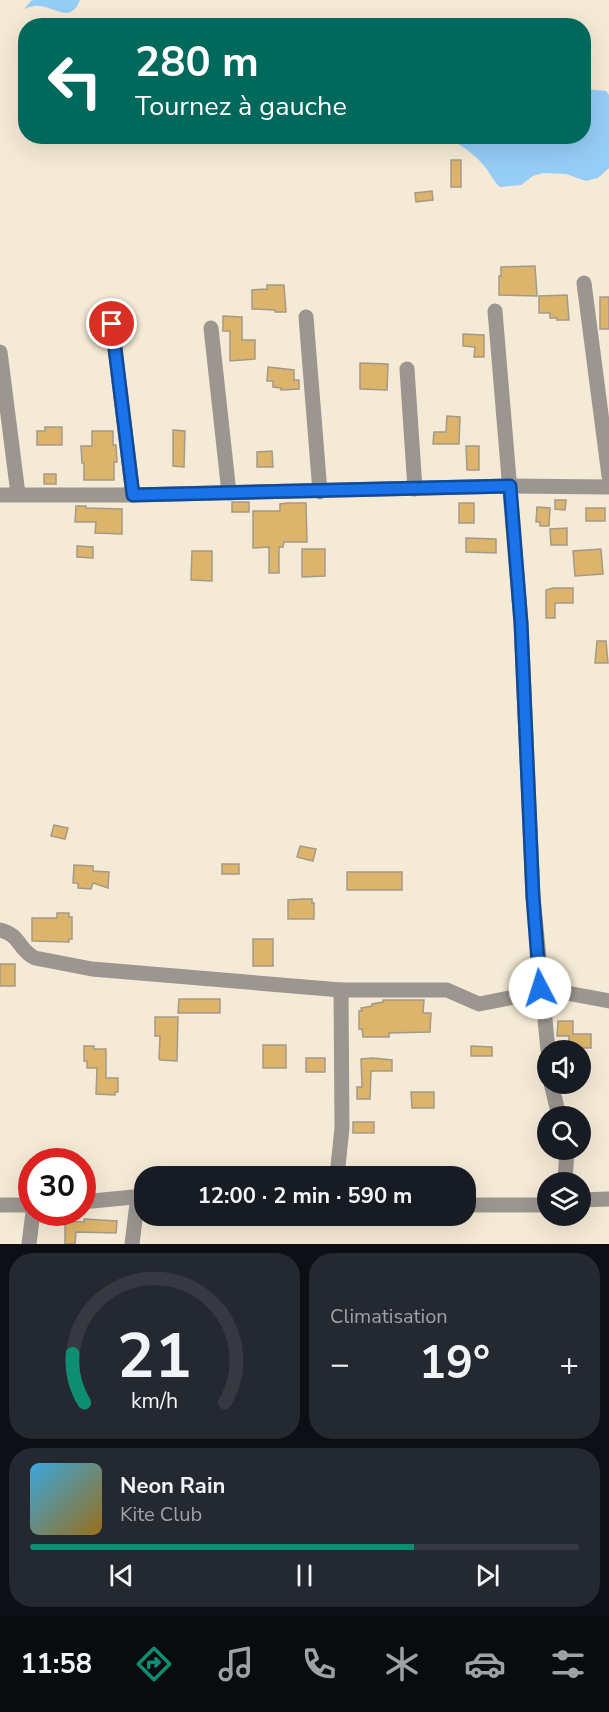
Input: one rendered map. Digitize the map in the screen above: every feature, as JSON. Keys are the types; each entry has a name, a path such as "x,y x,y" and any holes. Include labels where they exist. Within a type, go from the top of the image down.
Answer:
{"street":[{"path":"584,283 609,476"},
{"path":"495,310 521,623 533,897 547,1040"},
{"path":"306,317 320,492"},
{"path":"112,324 133,495"},
{"path":"211,327 229,493"},
{"path":"0,352 18,494"},
{"path":"407,369 415,489"},
{"path":"0,495 320,492 510,486 609,487"},
{"path":"0,930 11,932 29,955 35,958 92,969 341,990 447,990 479,1004 514,997 540,988 609,1001"},
{"path":"338,1166 342,1128 341,990"},
{"path":"96,1201 134,1197"},
{"path":"591,1200 609,1199"},
{"path":"0,1205 18,1205"},
{"path":"476,1205 537,1205"},
{"path":"29,1244 31,1226"},
{"path":"132,1244 135,1226"}],"water":[{"path":"32,0 80,0 76,8 66,13 41,6 24,9"},
{"path":"591,90 606,91 609,95 609,168 598,178 586,181 566,174 543,173 533,176 521,185 500,187 477,158 458,144 591,144"}],"building":[{"path":"451,160 461,160 461,187 451,187"},
{"path":"432,191 433,200 416,202 415,193"},
{"path":"535,266 537,296 499,295 501,267"},
{"path":"267,285 284,285 286,312 252,309 252,290 267,289"},
{"path":"567,295 569,320 557,320 557,318 550,318 550,313 539,313 539,296"},
{"path":"600,297 609,297 609,329 600,329"},
{"path":"223,316 242,317 242,340 255,340 255,359 230,361 230,331 223,331"},
{"path":"463,334 484,335 484,357 474,357 475,347 463,346"},
{"path":"360,363 388,364 387,390 360,389"},
{"path":"268,367 294,370 294,380 299,380 299,389 281,390 281,388 273,387 273,381 267,381"},
{"path":"447,416 460,417 459,444 433,444 434,432 446,432"},
{"path":"45,427 62,427 62,445 37,445 37,431 45,431"},
{"path":"173,430 185,431 184,467 173,466"},
{"path":"92,431 113,431 117,462 114,462 114,480 84,480 81,446 92,446"},
{"path":"466,446 479,446 479,470 467,470"},
{"path":"272,451 273,467 257,467 257,452"},
{"path":"44,474 56,474 56,484 44,484"},
{"path":"555,500 566,500 565,510 555,509"},
{"path":"232,502 249,502 249,512 232,512"},
{"path":"306,503 307,542 284,542 283,547 279,547 279,573 269,573 269,547 253,548 253,511 280,511 280,504"},
{"path":"459,503 474,503 474,523 459,523"},
{"path":"76,506 122,509 122,534 95,533 96,522 75,522"},
{"path":"537,507 550,508 549,526 540,526 540,522 536,522"},
{"path":"586,508 605,508 605,521 586,521"},
{"path":"567,528 567,545 551,545 550,529"},
{"path":"466,538 496,539 496,553 466,552"},
{"path":"77,546 93,547 93,558 77,557"},
{"path":"302,549 325,549 325,576 302,577"},
{"path":"601,549 603,574 575,576 573,551"},
{"path":"192,551 212,551 212,581 191,580"},
{"path":"573,588 573,603 555,603 555,618 546,618 546,590"},
{"path":"597,641 606,641 608,663 595,663"},
{"path":"54,825 68,828 65,839 51,836"},
{"path":"300,846 316,849 313,861 297,857"},
{"path":"222,864 239,864 239,874 222,874"},
{"path":"74,865 93,866 93,871 109,872 108,888 93,883 91,889 78,888 78,883 73,883"},
{"path":"347,872 402,872 402,890 347,890"},
{"path":"312,899 314,919 288,919 288,900"},
{"path":"57,913 69,913 69,917 72,917 72,939 69,939 69,942 32,941 32,918 57,918"},
{"path":"253,939 273,939 273,966 253,966"},
{"path":"0,964 15,964 15,986 0,986"},
{"path":"179,999 220,999 220,1013 178,1013"},
{"path":"383,1000 424,1000 423,1013 431,1013 430,1032 389,1033 389,1037 363,1037 362,1029 359,1029 359,1011 362,1011 361,1008 383,1002"},
{"path":"155,1017 178,1017 177,1061 160,1060 159,1058 160,1036 155,1036"},
{"path":"558,1021 573,1021 573,1034 591,1034 591,1040 569,1040 569,1036 557,1036"},
{"path":"263,1045 286,1045 286,1068 263,1068"},
{"path":"84,1046 106,1049 106,1078 118,1078 118,1092 115,1092 115,1095 96,1094 97,1068 87,1068 87,1061 84,1061"},
{"path":"471,1046 492,1047 492,1056 471,1056"},
{"path":"306,1058 325,1058 325,1072 306,1072"},
{"path":"361,1059 392,1060 392,1071 371,1071 370,1099 357,1099 357,1087 362,1087"},
{"path":"411,1092 434,1092 434,1108 412,1108"},
{"path":"353,1122 374,1122 374,1133 353,1133"},
{"path":"96,1220 117,1221 116,1233 76,1232 75,1244 65,1244 65,1226 96,1226"}],"route":[{"path":"112,324 133,495 510,486 521,623 533,897 540,988"}]}
